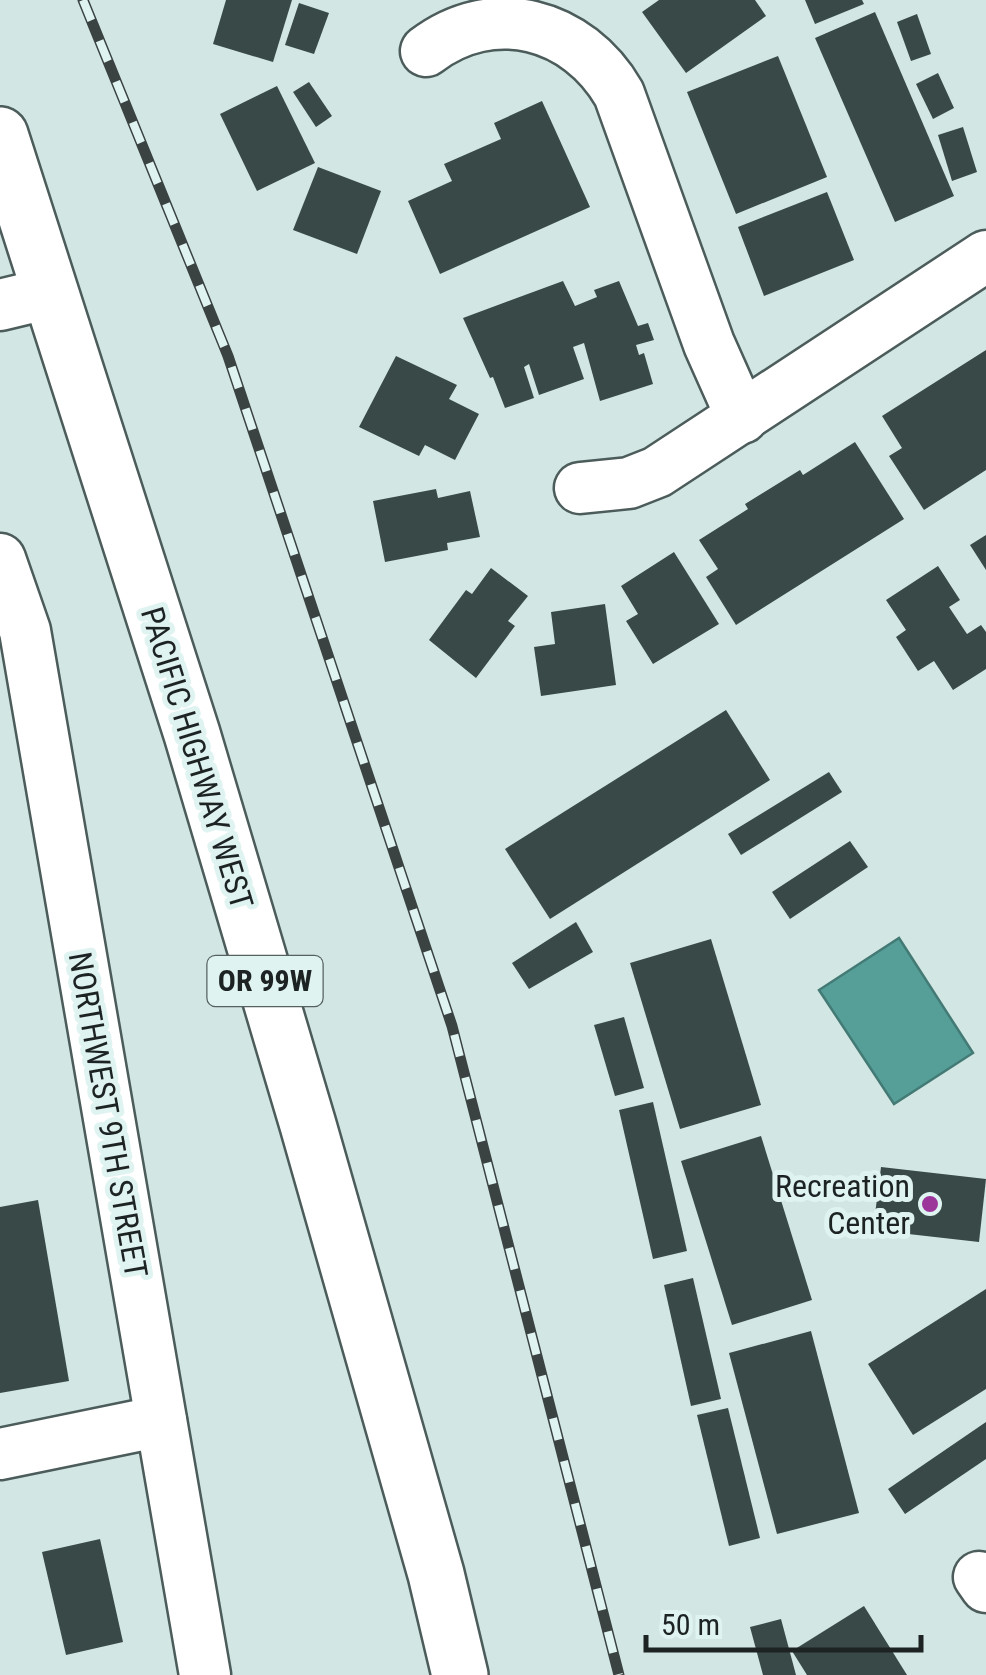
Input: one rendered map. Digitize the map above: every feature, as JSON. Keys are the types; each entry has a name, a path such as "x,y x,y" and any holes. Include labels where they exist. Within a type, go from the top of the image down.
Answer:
{"highway":[{"name":"PACIFIC HIGHWAY WEST","path":"0,135 25,299 198,753 409,1480 460,1675"}],"street":[{"path":"426,51 440,39 476,24 522,22 558,33 589,54 606,72 619,94 710,344 742,418"},
{"path":"580,488 629,483 657,472 986,256"},
{"name":"NORTHWEST 9TH STREET","path":"0,558 25,631 205,1675"},
{"path":"0,1454 161,1421"}],"water":[{"path":"899,938 973,1053 894,1104 819,990"}],"building":[{"path":"226,0 292,0 273,62 213,44"},
{"path":"659,0 755,0 766,16 686,73 642,12"},
{"path":"805,0 862,0 864,4 815,24"},
{"path":"299,3 329,13 314,54 285,45"},
{"path":"875,12 954,196 895,222 815,38"},
{"path":"917,14 931,54 911,61 897,22"},
{"path":"778,56 827,177 736,214 687,92"},
{"path":"938,73 954,108 933,119 916,84"},
{"path":"309,82 332,116 316,127 293,92"},
{"path":"277,86 315,163 257,191 220,114"},
{"path":"542,101 590,207 440,274 408,201 452,181 444,164 501,139 494,123"},
{"path":"963,127 977,172 952,181 938,135"},
{"path":"318,167 381,191 357,254 293,230"},
{"path":"827,192 854,260 764,296 738,227"},
{"path":"563,281 575,306 597,297 594,290 619,281 638,326 648,323 654,340 636,345 639,355 644,353 653,384 600,401 584,343 573,347 584,379 539,395 529,364 524,367 534,398 505,408 463,318"},
{"path":"986,350 986,470 924,510 889,456 902,448 882,416"},
{"path":"396,356 457,385 449,399 479,414 455,460 425,445 419,456 359,427"},
{"path":"855,442 904,519 736,625 706,577 718,569 699,540 748,509 745,504 800,470 803,475"},
{"path":"436,489 438,498 470,491 480,537 447,543 448,550 385,562 373,501"},
{"path":"986,535 986,570 970,545"},
{"path":"674,552 719,624 653,664 626,621 638,614 621,586"},
{"path":"938,566 960,600 949,607 967,634 981,625 986,632 986,669 953,690 934,661 918,671 896,637 906,630 886,600"},
{"path":"491,568 528,596 508,621 515,626 476,678 429,640 466,590 472,594"},
{"path":"605,604 616,685 541,696 534,647 555,644 551,612"},
{"path":"726,710 770,780 550,919 505,849"},
{"path":"829,772 842,792 741,855 728,834"},
{"path":"850,841 868,867 790,919 772,892"},
{"path":"576,922 593,952 529,989 512,963"},
{"path":"711,939 761,1105 680,1129 630,963"},
{"path":"624,1017 644,1088 615,1096 594,1025"},
{"path":"653,1102 687,1251 653,1259 619,1110"},
{"path":"761,1136 812,1300 732,1325 681,1161"},
{"name":"Recreation Center","path":"881,1167 986,1179 979,1242 873,1230"},
{"path":"38,1200 69,1381 0,1393 0,1207"},
{"path":"693,1278 721,1399 691,1406 664,1285"},
{"path":"986,1289 986,1389 913,1435 868,1364"},
{"path":"811,1331 859,1513 777,1534 729,1353"},
{"path":"728,1408 760,1538 729,1546 697,1415"},
{"path":"986,1422 986,1459 905,1514 888,1489"},
{"path":"100,1539 123,1642 66,1655 42,1552"},
{"path":"864,1606 907,1675 807,1675 792,1651"},
{"path":"781,1619 796,1675 763,1675 750,1627"}],"railway":[{"path":"83,0 228,356 452,1026 619,1675"}],"place":[{"name":"Recreation Center","path":"930,1204"}]}
